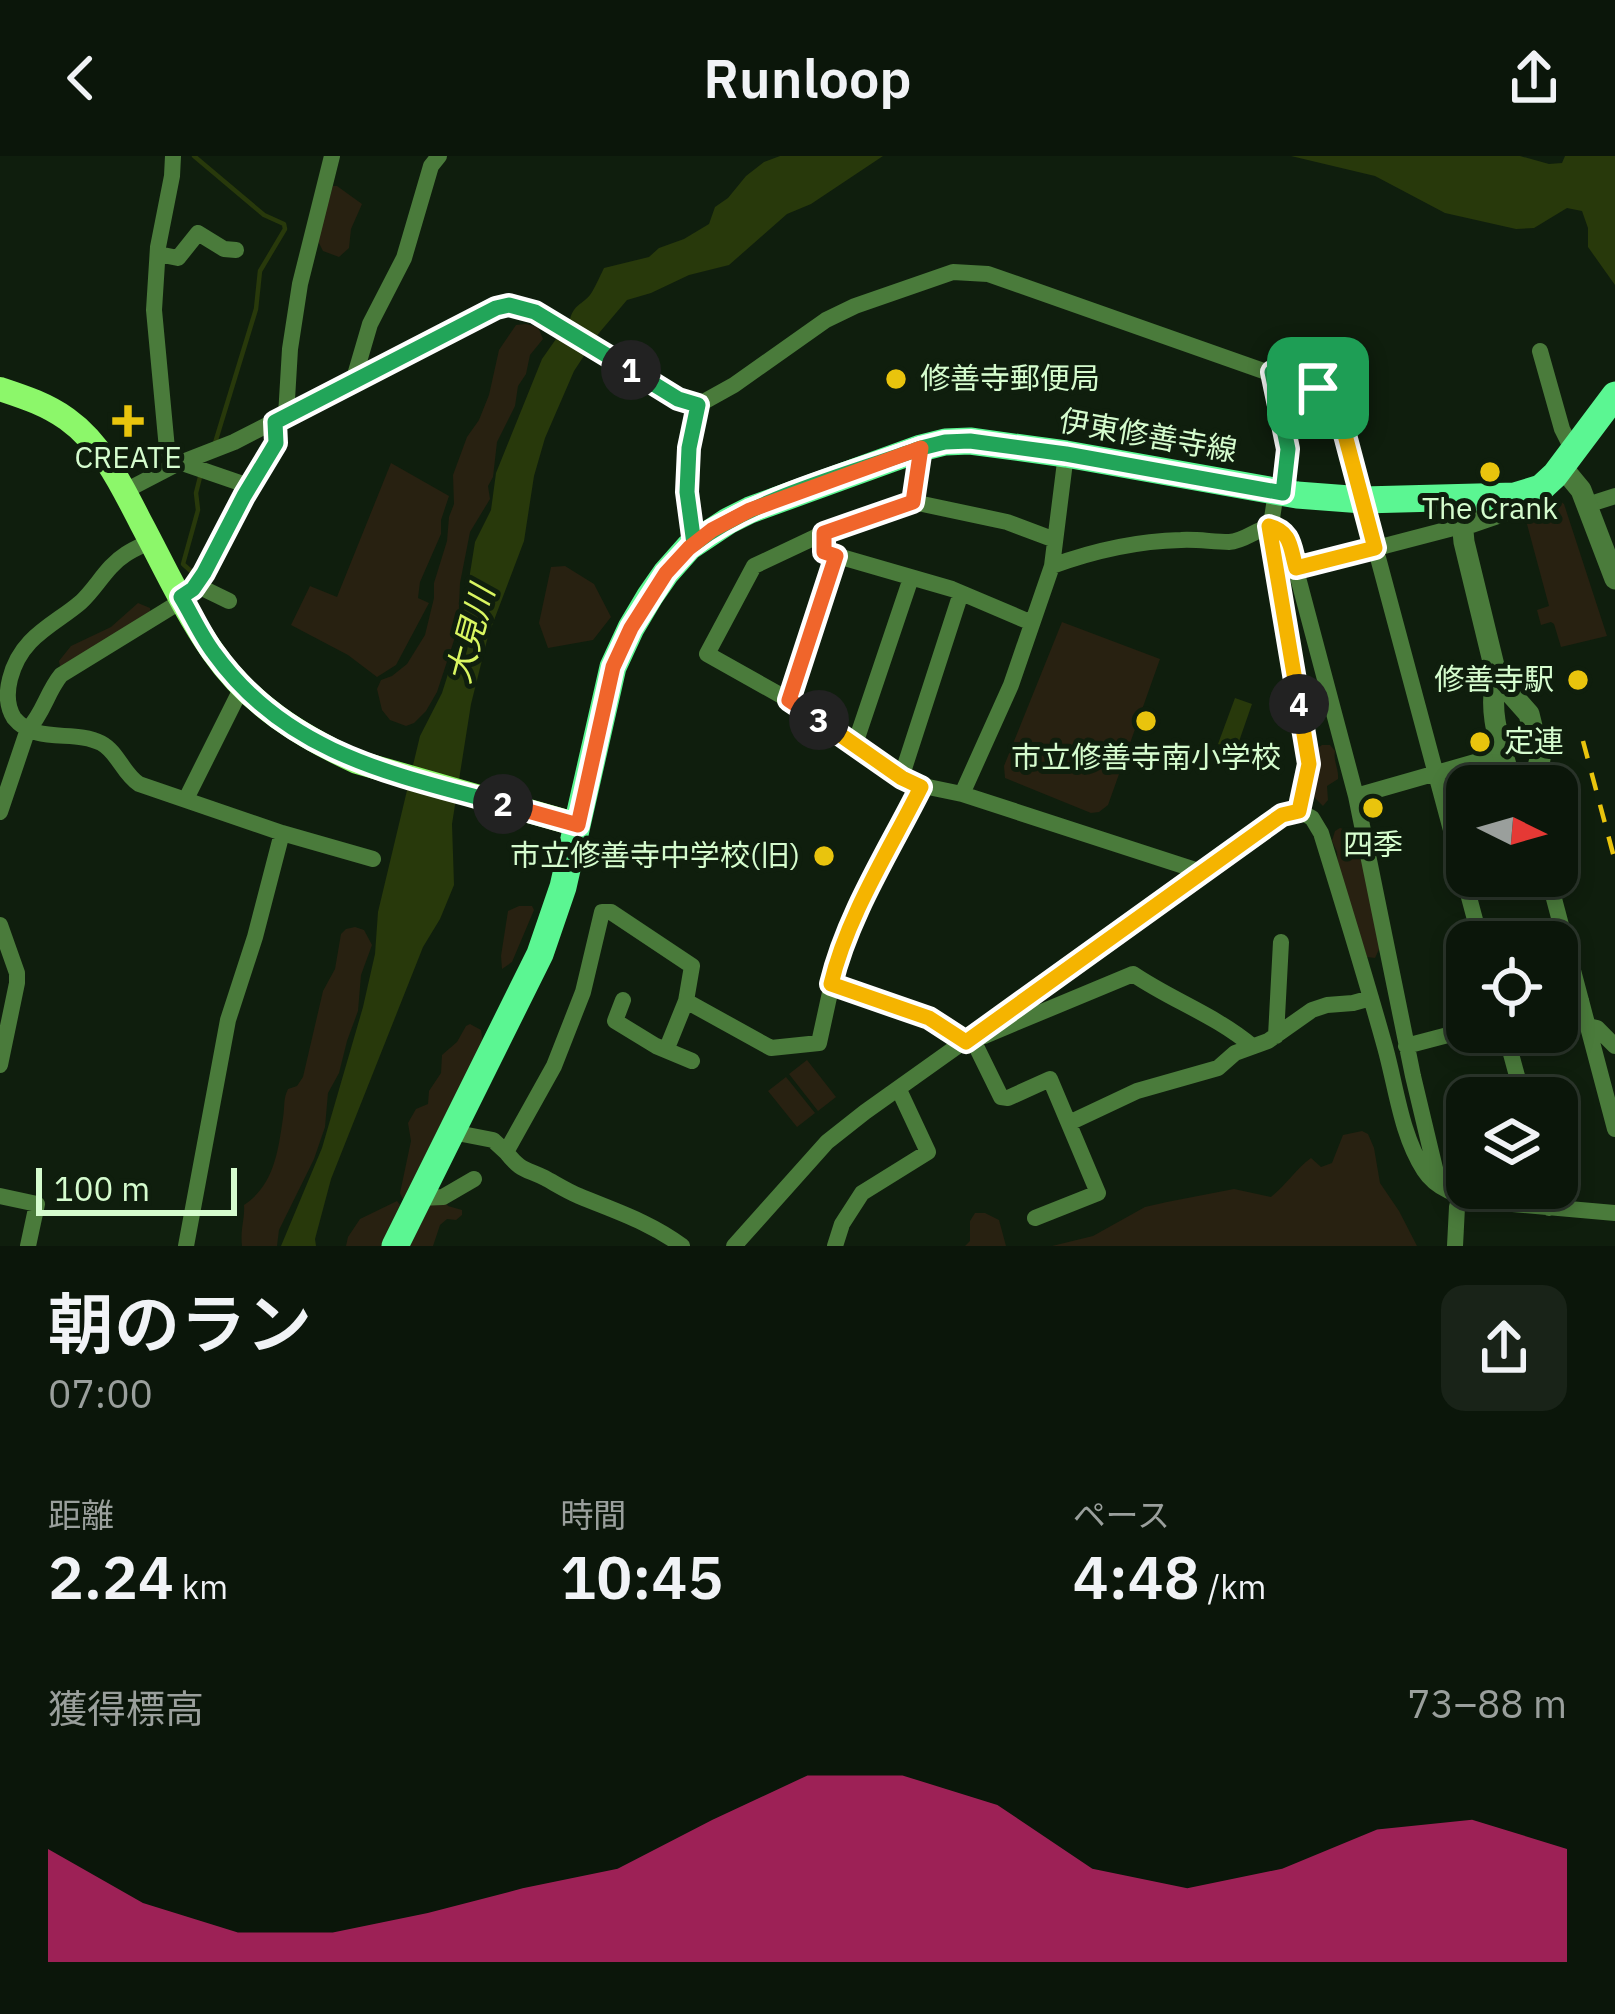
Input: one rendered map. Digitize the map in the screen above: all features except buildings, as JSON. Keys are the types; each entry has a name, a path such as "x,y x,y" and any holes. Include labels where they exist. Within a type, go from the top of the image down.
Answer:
{"main road":[{"path":"0,389 70,421 96,446 187,594 213,652 242,686 299,733 357,763 578,825"},
{"name":"伊東修善寺線","path":"395,1246 540,954 563,887 613,667 666,573 712,530 750,510 921,448 970,441 1280,493 1460,512 1541,488 1615,394"}],"street":[{"path":"173,156 154,310 167,448 178,464 249,486"},
{"path":"0,812 28,729 50,688 61,675 187,594 276,443 295,315 332,156"},
{"path":"352,382 370,324 404,258 433,157"},
{"path":"158,254 178,258 198,233 224,249 236,250"},
{"path":"124,491 234,442 496,308 509,305 535,312 678,399 698,405 826,320 855,306 952,272 988,274 1332,395 1476,921"},
{"path":"1540,351 1567,459 1615,579"},
{"path":"1272,372 1288,449 1269,526 1308,745 1299,811"},
{"path":"694,544 687,492 698,405"},
{"path":"913,502 921,448"},
{"path":"962,794 1011,685 1052,566 1066,454"},
{"path":"1587,505 1615,496"},
{"path":"1055,540 1007,522 913,502 824,533 754,566 706,653 789,700 921,787 962,794 1202,872"},
{"path":"1296,568 1375,548 1460,512 1497,678 1492,695 1506,765"},
{"path":"1052,566 1127,545 1232,542 1269,526 1287,536 1356,796 1438,1185"},
{"path":"824,533 824,552 961,593 1031,622"},
{"path":"151,541 124,555 81,602 30,642 4,696 12,716 28,729 100,742 139,784 373,859"},
{"path":"789,700 836,556"},
{"path":"855,744 911,578"},
{"path":"902,778 961,593"},
{"path":"187,594 229,601"},
{"path":"1497,678 1529,714 1538,765"},
{"path":"186,799 242,686"},
{"path":"1356,796 1503,754"},
{"path":"686,1001 771,1048 819,1043 838,956 921,787"},
{"path":"741,1244 827,1142 1282,815 1299,811 1312,818 1321,833 1412,1144 1422,1168 1446,1189"},
{"path":"186,1246 228,1020 282,833"},
{"path":"1554,897 1615,1129"},
{"path":"506,1152 554,1066 583,992 602,912 611,912 692,966 686,1001 667,1048"},
{"path":"0,925 17,973 0,1065"},
{"path":"1276,1036 1281,942"},
{"path":"969,1040 1133,974 1226,1024 1252,1046"},
{"path":"831,984 929,1018 969,1040 1001,1096 1008,1098 1050,1078 1098,1193 1035,1218"},
{"path":"1069,1123 1137,1091 1218,1069 1235,1053 1276,1036 1312,1010 1371,998"},
{"path":"623,1000 615,1021 692,1061"},
{"path":"1588,1025 1615,1046"},
{"path":"1406,1046 1446,1036"},
{"path":"835,1246 842,1224 862,1193 928,1152 899,1090"},
{"path":"452,1132 493,1140 519,1168 622,1211 682,1246"},
{"path":"419,1198 443,1197 474,1180"},
{"path":"0,1196 37,1204 28,1246"},
{"path":"1455,1246 1456,1209"},
{"path":"1563,1209 1615,1213"}],"shaded area":[{"path":"333,186 362,204 349,248 339,257 323,251 317,239"},
{"path":"516,325 538,327 543,339 530,355 515,406 497,442 490,499 470,532 458,628 437,692 426,711 406,726 390,720 382,710 377,689 381,680 407,664 425,635 454,504 453,475 489,395 499,350"},
{"path":"391,463 449,496 441,534 420,582 418,598 429,603 396,665 377,677 348,655 291,625 310,586 337,597"},
{"path":"1549,499 1564,504 1607,636 1561,647 1554,624 1541,625 1537,610 1549,606 1524,513"},
{"path":"565,566 594,584 611,617 593,640 548,648 539,623 551,567"},
{"path":"138,603 150,612 60,666 71,646 111,627"},
{"path":"1062,622 1160,659 1108,805 1099,812 1091,813 1005,778 1004,766"},
{"path":"1322,745 1335,751 1338,775 1327,786 1328,800 1323,806 1311,794 1314,751"},
{"path":"1340,828 1354,832 1360,840 1382,943 1375,958 1367,957 1338,868 1332,841"},
{"path":"519,906 534,910 512,962 502,969 508,911"},
{"path":"355,927 364,930 372,945 361,975 358,1011 328,1093 325,1127 314,1159 279,1230 277,1246 242,1246 244,1205 262,1188 273,1167 286,1093 303,1077 341,934"},
{"path":"470,1024 481,1030 483,1043 404,1202 400,1193 411,1141 408,1123 416,1109 428,1104 429,1091 441,1073 442,1055"},
{"path":"807,1060 836,1097 818,1111 789,1074"},
{"path":"786,1077 815,1113 797,1127 768,1091"},
{"path":"1362,1131 1374,1148 1380,1183 1417,1246 1052,1246 1093,1236 1145,1207 1167,1202 1234,1189 1271,1197 1311,1158 1321,1167 1332,1163 1343,1135"},
{"path":"397,1201 401,1206 382,1246 346,1246 360,1219"},
{"path":"445,1201 462,1210 462,1215 440,1225 433,1246 407,1246 425,1204"},
{"path":"975,1213 999,1220 1006,1246 965,1246"}],"water":[{"name":"大見川","path":"780,156 883,156 811,204 787,214 729,265 627,300 574,371 545,438 524,541 488,636 471,704 452,824 454,885 423,947 331,1179 316,1246 281,1246 322,1148 363,1007 378,912 420,736 442,693 460,636 475,542 491,510 496,473 542,359 604,268 649,257 709,224 715,207 746,176"},
{"path":"1291,156 1520,156 1549,164 1562,163 1565,156 1615,156 1615,285 1588,247 1582,211 1567,208 1534,228 1516,229 1445,213 1375,176"},
{"path":"1235,698 1252,704 1236,750 1218,744"}],"waterway":[{"path":"194,156 285,229 260,271 256,309 215,443"},
{"path":"193,573 183,564 198,510 200,477"}],"railway":[{"path":"1583,741 1615,861"}],"place":[{"name":"修善寺郵便局","path":"896,379"},
{"name":"CREATE","path":"128,421"},
{"name":"The Crank","path":"1490,472"},
{"name":"修善寺駅","path":"1578,680"},
{"name":"市立修善寺南小学校","path":"1146,721"},
{"name":"定連","path":"1480,742"},
{"name":"四季","path":"1373,808"},
{"name":"市立修善寺中学校(旧)","path":"824,856"}],"route":[{"path":"1318,388 1272,372 1288,449 1283,493 1066,454 945,442 921,448 750,510 712,530 694,544 687,492 698,405 678,399 535,312 509,305 275,422 276,443 204,573 181,597 213,652 242,686 299,733 357,763 578,825 613,667 666,573 712,530 728,521 750,510 836,479 921,448 913,502 824,533 824,552 836,556 789,700 921,787 853,921 831,984 929,1018 966,1042 1282,815 1299,811 1308,745 1269,526 1287,536 1296,568 1375,548 1336,401 1318,388"}]}
